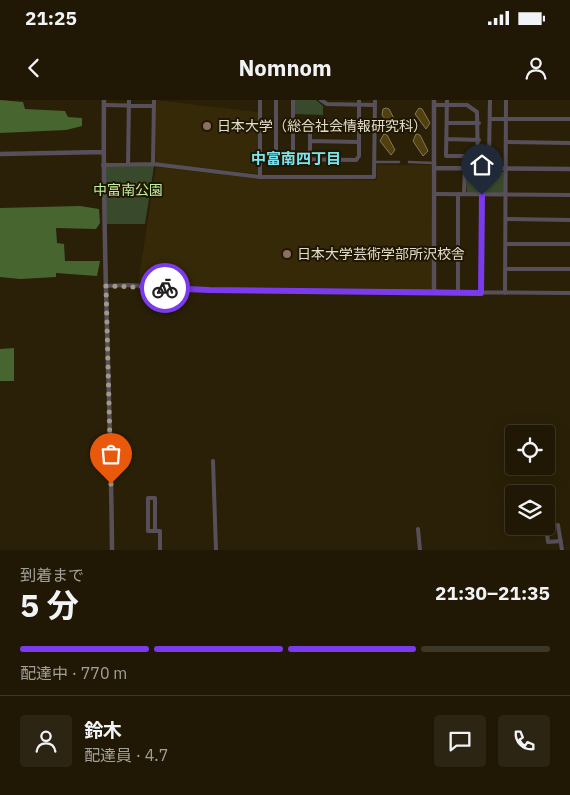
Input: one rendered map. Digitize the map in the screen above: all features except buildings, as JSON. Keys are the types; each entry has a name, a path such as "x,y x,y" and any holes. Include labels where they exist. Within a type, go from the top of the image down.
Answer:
{"street":[{"path":"153,164 154,100"},
{"path":"260,100 260,177"},
{"path":"276,100 276,156 279,159 293,160 356,160 359,156 359,102"},
{"path":"293,100 293,160"},
{"path":"103,165 153,164 260,177 374,178 375,102 327,104 321,100"},
{"path":"447,102 446,156 490,156 490,100"},
{"path":"505,293 506,100"},
{"path":"112,550 110,381 103,165 104,102 129,102 154,106"},
{"path":"128,164 129,102"},
{"path":"434,292 434,102 471,106 477,112 479,123 478,168"},
{"path":"490,119 570,119"},
{"path":"447,123 479,123"},
{"path":"310,160 310,124 359,124"},
{"path":"446,139 478,140"},
{"path":"310,141 359,142"},
{"path":"506,142 570,143"},
{"path":"0,154 103,152"},
{"path":"375,162 398,162"},
{"path":"409,162 465,168 570,169"},
{"path":"464,194 465,168"},
{"path":"434,194 570,195"},
{"path":"458,194 458,292"},
{"path":"481,293 482,195"},
{"path":"506,219 570,220"},
{"path":"506,244 570,244"},
{"path":"505,269 570,269"},
{"path":"106,286 128,285 209,290 570,293"},
{"path":"213,461 216,550"},
{"path":"155,531 155,498 148,498 148,531 155,531 160,531 160,550"},
{"path":"558,525 562,550"},
{"path":"418,529 420,550"},
{"path":"547,535 548,542 561,541"}],"shaded area":[{"name":"日本大学（総合社会情報研究科）","path":"155,100 259,112 259,174 156,163"},
{"name":"日本大学芸術学部所沢校舎","path":"377,165 431,165 432,291 211,288 138,284 156,167 260,179 377,180"}],"green space":[{"path":"0,100 23,102 25,109 65,111 68,117 82,118 82,126 66,130 0,133"},
{"path":"295,100 316,100 323,106 323,115 295,114"},
{"name":"中富南公園","path":"105,166 154,166 145,224 105,224"},
{"path":"466,171 504,172 504,193 467,193"},
{"path":"80,206 99,209 100,223 96,229 56,228 57,243 64,244 65,261 100,261 97,276 56,273 56,277 20,279 0,277 0,208"},
{"path":"14,348 14,381 0,381 0,349"}],"way so far":[{"path":"111,484 110,381 106,286 128,285 165,288"}],"place":[{"name":"日本大学（総合社会情報研究科）","path":"207,126"},
{"name":"日本大学芸術学部所沢校舎","path":"287,254"}],"district":[{"name":"中富南四丁目","path":"296,159"}],"route":[{"path":"165,288 481,293 482,195"}]}
